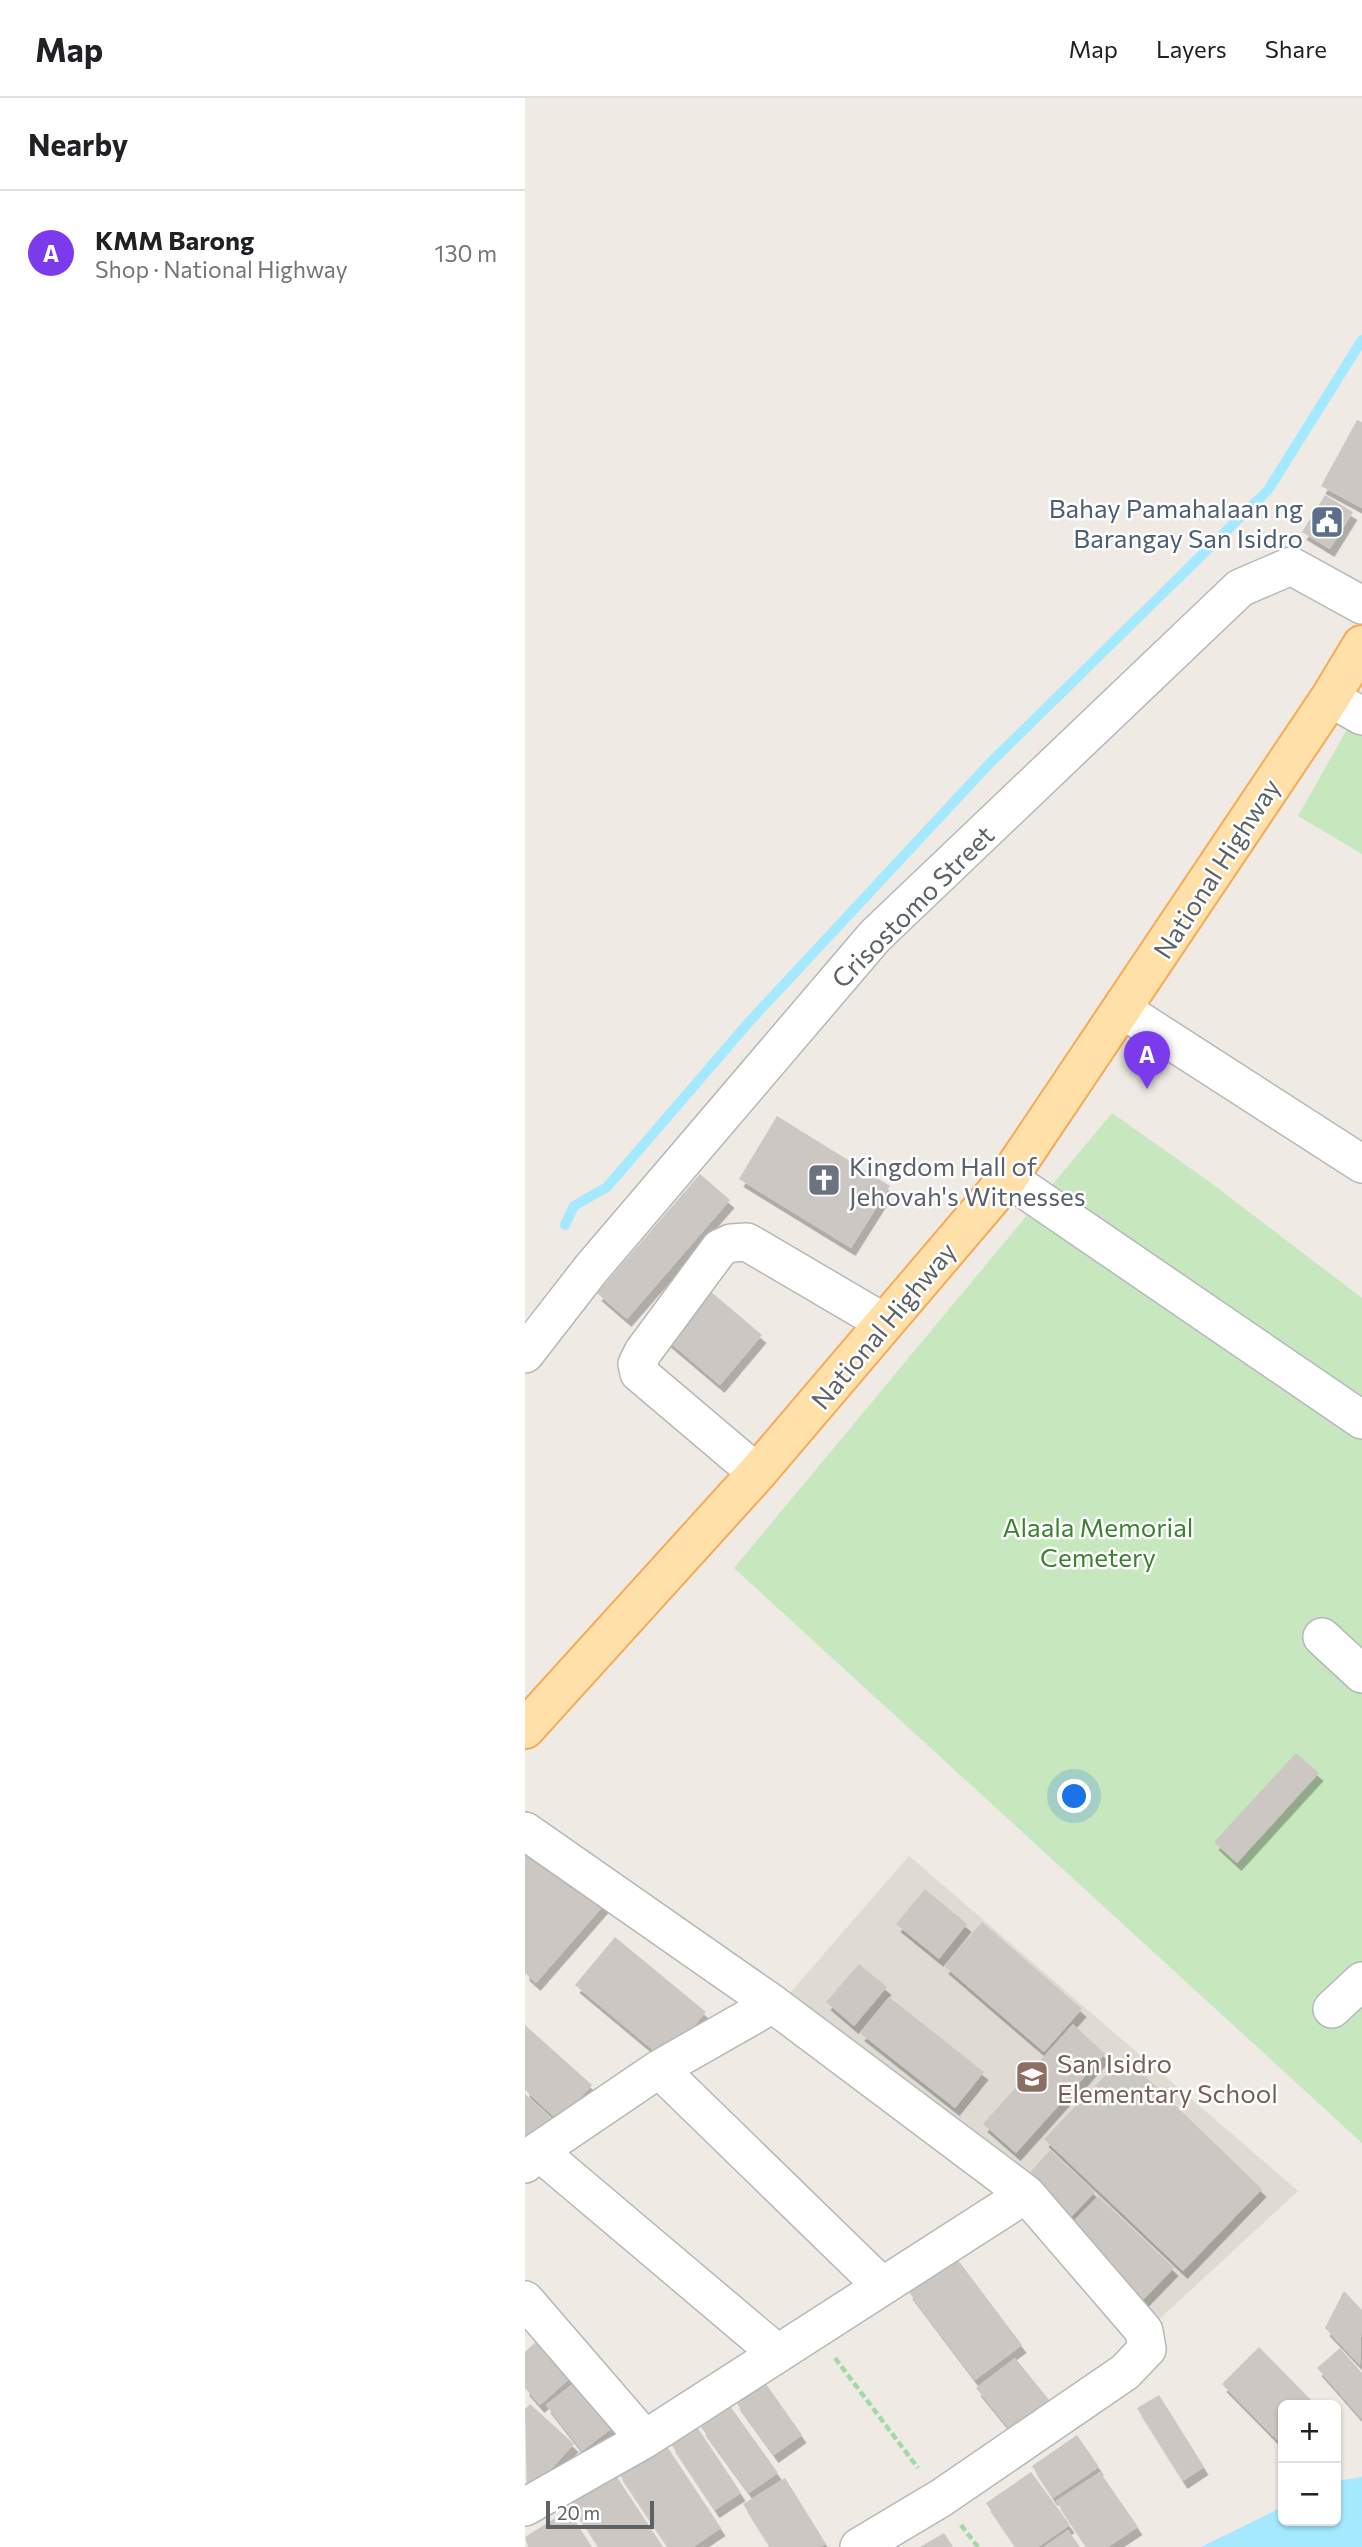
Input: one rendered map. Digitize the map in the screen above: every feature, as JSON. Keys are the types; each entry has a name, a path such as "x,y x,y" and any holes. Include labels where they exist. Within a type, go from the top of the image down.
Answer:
{"main road":[{"name":"National Highway","path":"525,1729 757,1473 1008,1178 1123,1010 1346,707 1362,645"}],"street":[{"name":"Crisostomo Street","path":"525,1354 591,1269 875,936 1240,588 1291,566 1362,605"},
{"path":"1123,1010 1362,1164"},
{"path":"1008,1178 1362,1420"},
{"path":"757,1473 639,1373 637,1364 643,1352 720,1248 731,1243 747,1242 885,1324"},
{"path":"1322,1637 1362,1674"},
{"path":"525,1831 773,2004 1025,2194 1144,2331 1147,2349 1125,2372 941,2498 859,2547"},
{"path":"1332,2009 1362,1981"},
{"path":"773,2004 659,2069 532,2158 777,2353"},
{"path":"659,2069 882,2286"},
{"path":"525,2507 645,2439 777,2353 815,2332 1025,2194"},
{"path":"525,2300 645,2439"}],"path":[{"path":"815,2332 978,2547"}],"shaded area":[{"name":"San Isidro Elementary School","path":"909,1856 1298,2191 1152,2326 1010,2161 790,1993"}],"green space":[{"path":"1362,703 1362,854 1298,816"},
{"name":"Alaala Memorial Cemetery","path":"1112,1113 1207,1180 1362,1298 1362,2143 734,1568"}],"water":[{"path":"1362,2477 1362,2547 1201,2547 1278,2509 1278,2526 1341,2526 1341,2480"}],"building":[{"path":"1357,420 1362,422 1362,508 1321,486"},
{"name":"Bahay Pamahalaan ng Barangay San Isidro","path":"1325,495 1353,512 1330,549 1302,532"},
{"path":"777,1116 890,1186 851,1248 739,1179"},
{"path":"700,1174 730,1200 627,1319 597,1293"},
{"path":"703,1285 762,1335 720,1385 661,1335"},
{"path":"1296,1753 1319,1773 1237,1863 1214,1842"},
{"path":"525,1826 611,1897 536,1983 525,1973"},
{"path":"925,1889 967,1924 939,1959 896,1924"},
{"path":"982,1922 1082,2009 1044,2052 944,1966"},
{"path":"615,1937 706,2012 665,2060 575,1985"},
{"path":"859,1964 887,1987 854,2026 826,2002"},
{"path":"889,1997 984,2072 955,2108 860,2033"},
{"path":"1073,2024 1105,2054 1016,2153 983,2124"},
{"path":"525,2025 592,2085 559,2121 525,2090"},
{"path":"1124,2056 1262,2189 1183,2271 1044,2139"},
{"path":"525,2094 551,2118 525,2146"},
{"path":"1050,2150 1095,2192 1071,2217 1027,2176"},
{"path":"1098,2196 1174,2268 1142,2301 1066,2229"},
{"path":"955,2256 1022,2345 975,2380 908,2291"},
{"path":"1344,2291 1362,2310 1360,2365 1325,2328"},
{"path":"544,2334 578,2371 540,2405 525,2388 525,2352"},
{"path":"1259,2347 1311,2400 1278,2400 1278,2441 1222,2384"},
{"path":"1340,2348 1362,2373 1362,2419 1317,2368"},
{"path":"1015,2358 1059,2412 1020,2442 976,2388"},
{"path":"584,2375 620,2422 582,2451 546,2405"},
{"path":"764,2381 802,2435 774,2455 735,2401"},
{"path":"1159,2395 1204,2467 1183,2481 1137,2408"},
{"path":"530,2404 574,2444 527,2495 525,2409"},
{"path":"730,2406 778,2473 749,2493 701,2427"},
{"path":"697,2427 741,2493 715,2510 671,2444"},
{"path":"1077,2435 1099,2467 1053,2498 1032,2466"},
{"path":"664,2442 721,2528 693,2547 668,2547 618,2472"},
{"path":"613,2471 663,2547 599,2547 568,2500"},
{"path":"1031,2472 1070,2525 1038,2547 1016,2547 986,2503"},
{"path":"1100,2472 1138,2527 1108,2547 1087,2547 1056,2501"},
{"path":"785,2478 826,2544 820,2547 770,2547 743,2504"},
{"path":"568,2510 592,2547 528,2547 525,2537"},
{"path":"1068,2530 1080,2547 1044,2547"},
{"path":"944,2533 953,2547 920,2547"}],"waterway":[{"path":"565,1225 574,1206 607,1187 749,1022 990,763 1268,490 1362,340"}],"place":[{"name":"Bahay Pamahalaan ng Barangay San Isidro","path":"1327,522"},
{"name":"KMM Barong","path":"1147,1089"},
{"name":"Kingdom Hall of Jehovah's Witnesses","path":"824,1180"},
{"name":"San Isidro Elementary School","path":"1032,2077"}]}
